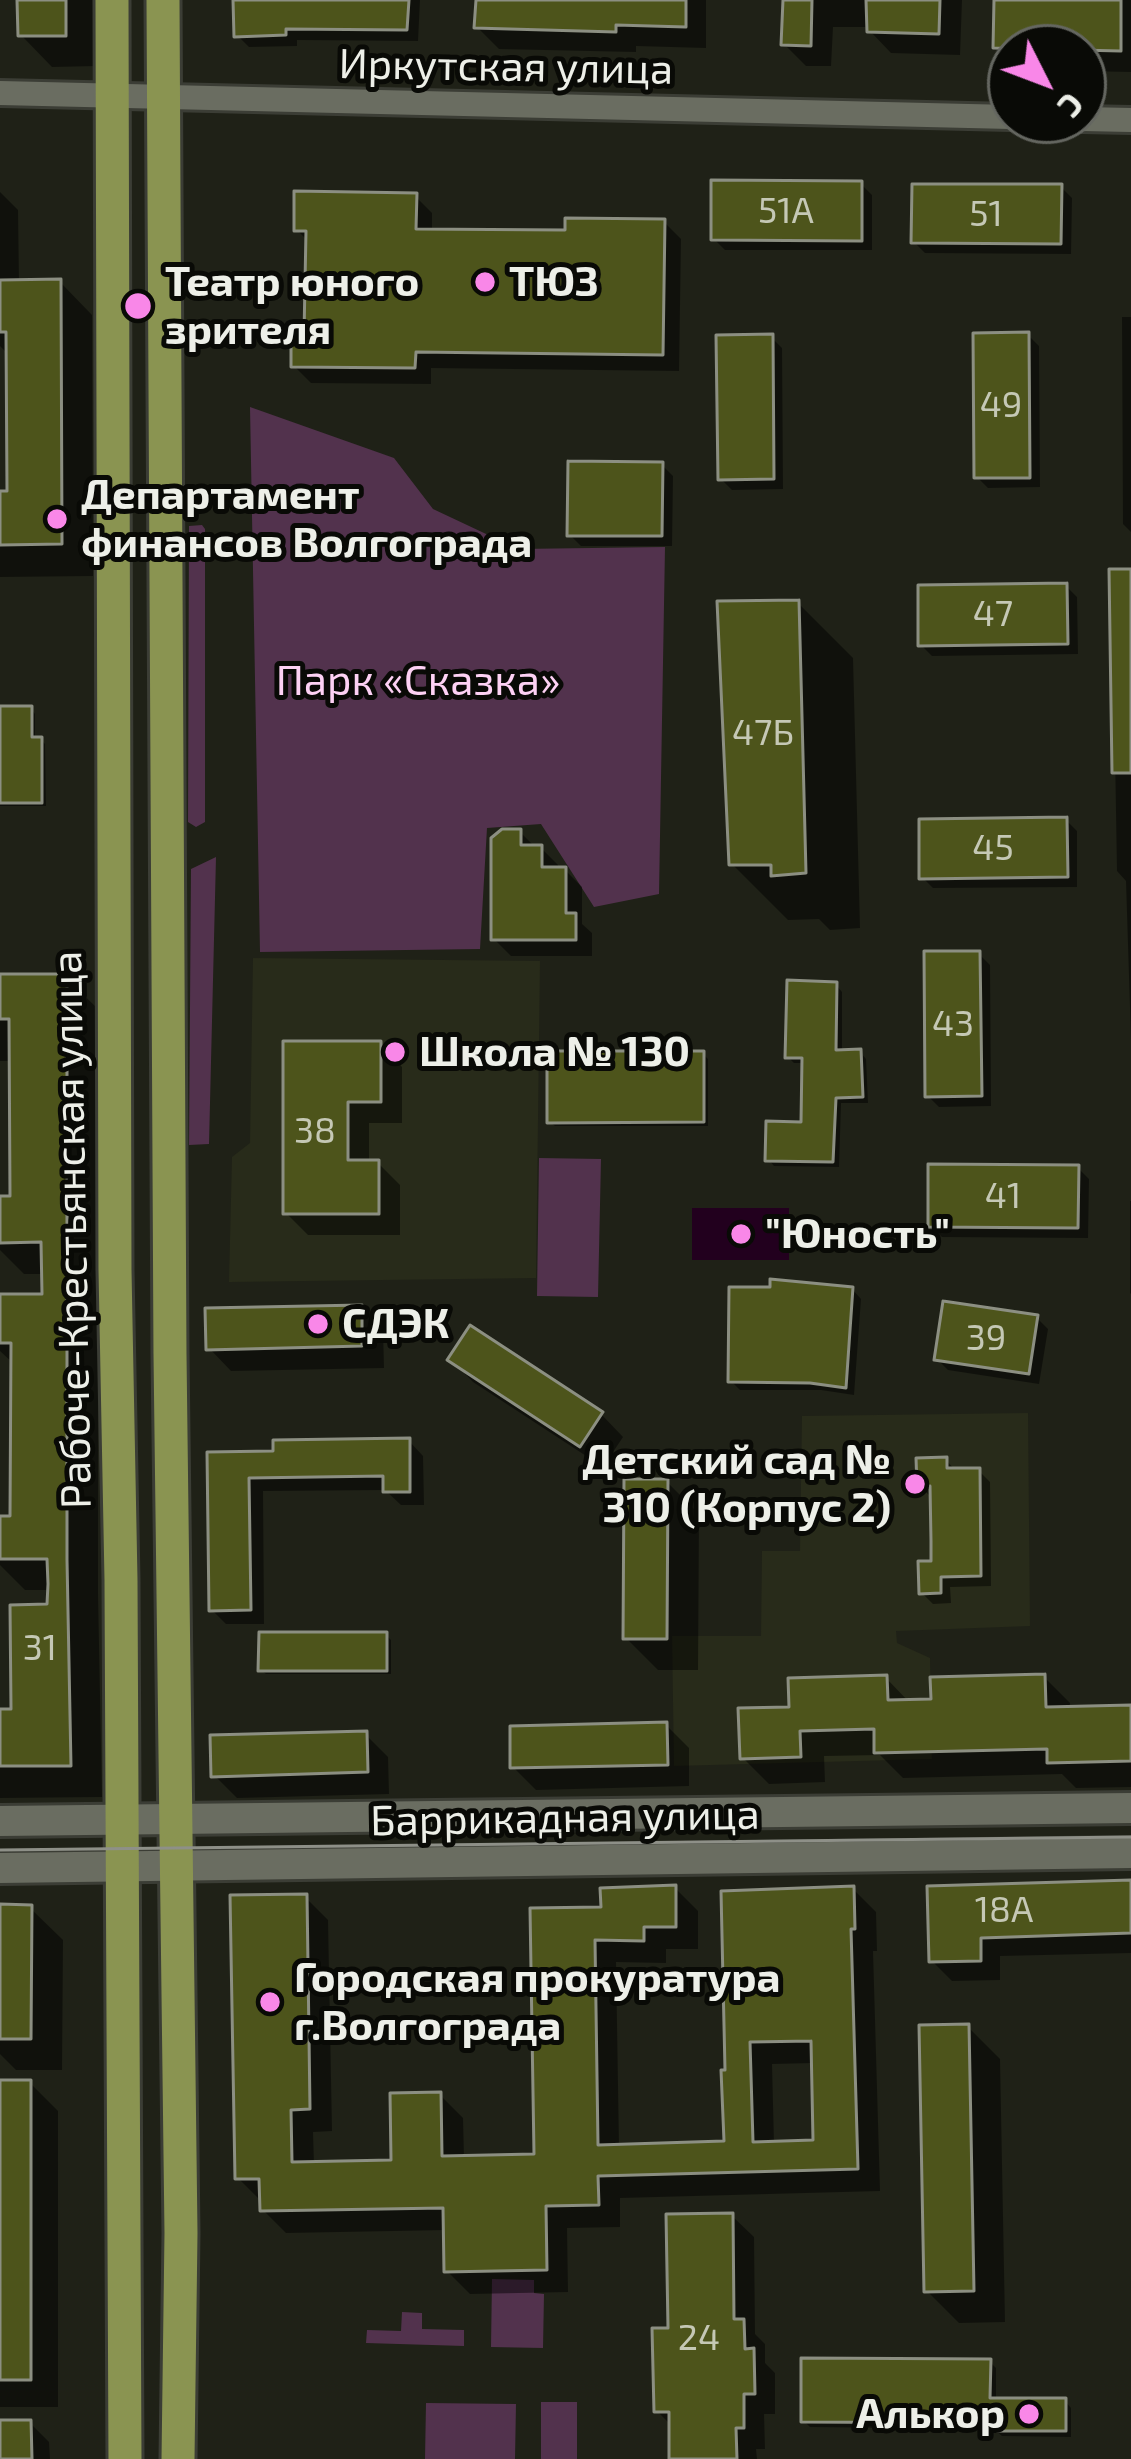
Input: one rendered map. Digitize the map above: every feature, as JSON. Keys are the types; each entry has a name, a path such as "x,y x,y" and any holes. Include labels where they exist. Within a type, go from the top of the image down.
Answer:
{"main road":[{"name":"Рабоче-Крестьянская улица","path":"112,0 125,2459"},
{"path":"163,0 181,2234 178,2459"}],"street":[{"name":"Иркутская улица","path":"0,93 987,116"},
{"name":"Баррикадная улица","path":"0,1821 1131,1808"},
{"name":"Баррикадная улица","path":"0,1868 1131,1853"}],"shaded area":[{"name":"Школа № 130","path":"253,958 540,961 536,1278 229,1282 232,1157 250,1143"},
{"path":"692,1208 789,1208 789,1260 692,1260"},
{"path":"1028,1413 1030,1626 896,1631 897,1643 930,1658 932,1759 674,1766 672,1636 761,1636 762,1551 800,1551 802,1416"}],"green space":[{"name":"Парк «Сказка»","path":"250,407 394,458 433,509 518,549 665,547 659,894 594,907 541,824 487,828 480,949 260,952"},
{"path":"202,525 205,822 196,827 188,822 189,526"},
{"path":"216,857 209,1144 189,1145 191,869"},
{"path":"539,1158 601,1159 598,1297 537,1296"},
{"path":"492,2279 534,2280 534,2293 544,2294 543,2348 491,2347"},
{"path":"402,2312 422,2313 422,2329 464,2330 464,2346 366,2343 367,2330 401,2331"},
{"path":"541,2402 577,2402 577,2459 541,2459"},
{"path":"426,2403 516,2404 515,2459 425,2459"}],"building":[{"path":"17,0 66,0 66,36 18,36"},
{"path":"233,0 409,0 407,30 286,29 286,35 234,37"},
{"path":"476,0 686,0 686,27 616,25 616,32 474,28"},
{"path":"783,0 812,0 811,46 781,45"},
{"path":"866,0 940,0 939,34 867,32"},
{"path":"994,0 1121,0 1121,51 1107,51 1107,24 994,24"},
{"path":"711,180 862,181 862,241 711,240"},
{"path":"912,184 1062,184 1061,244 911,243"},
{"name":"ТЮЗ","path":"294,191 417,193 416,229 565,230 565,218 665,219 663,355 416,352 415,368 291,367 291,333 304,334 306,231 294,231"},
{"path":"61,279 62,544 0,545 0,491 7,491 6,332 0,332 0,280"},
{"path":"1029,332 1030,478 974,478 973,333"},
{"path":"773,334 774,479 718,480 716,335"},
{"path":"568,461 663,462 662,536 567,536"},
{"path":"1109,569 1131,569 1131,773 1112,773"},
{"path":"1067,583 1068,644 918,646 918,585"},
{"path":"799,600 806,873 771,876 771,865 729,865 717,601"},
{"path":"0,706 32,706 32,737 42,737 42,803 0,803"},
{"path":"1067,817 1068,877 919,879 919,819"},
{"path":"502,829 521,829 521,845 542,845 542,867 566,867 566,913 576,913 576,940 491,940 491,838"},
{"path":"924,951 980,951 982,1096 925,1097"},
{"path":"0,974 67,974 71,1766 0,1766 0,1709 11,1709 10,1605 47,1604 48,1584 47,1559 0,1559 0,1516 10,1516 11,1343 0,1343 0,1294 42,1294 41,1242 0,1243 0,1196 10,1196 9,1019 0,1019"},
{"path":"787,980 837,982 836,1050 861,1049 863,1097 836,1098 833,1162 765,1161 766,1121 801,1122 802,1058 785,1058"},
{"path":"283,1041 381,1041 381,1102 348,1102 348,1160 379,1160 379,1214 283,1214"},
{"path":"547,1051 704,1051 704,1122 547,1123"},
{"path":"928,1164 1079,1165 1078,1228 928,1227"},
{"path":"770,1279 853,1287 846,1388 728,1382 729,1287 770,1287"},
{"path":"943,1301 1038,1315 1029,1374 934,1360"},
{"path":"362,1305 362,1346 206,1350 205,1308"},
{"path":"470,1325 603,1412 580,1447 447,1360"},
{"path":"410,1438 410,1492 383,1492 383,1476 249,1478 251,1610 209,1611 207,1452 273,1451 273,1440"},
{"path":"947,1457 947,1468 980,1468 981,1576 941,1577 941,1593 919,1594 918,1561 931,1561 930,1486 917,1487 916,1458"},
{"path":"624,1479 668,1479 667,1639 623,1639"},
{"path":"259,1632 387,1632 387,1671 258,1671"},
{"path":"1045,1674 1046,1707 1131,1705 1131,1761 1047,1763 1047,1749 874,1753 874,1729 800,1731 801,1757 740,1759 738,1708 789,1707 788,1678 887,1675 888,1700 931,1699 930,1677"},
{"path":"667,1722 668,1765 510,1768 510,1726"},
{"path":"367,1731 368,1772 211,1777 210,1735"},
{"path":"1131,1880 1131,1933 981,1938 981,1961 929,1962 927,1886"},
{"path":"676,1885 676,1927 644,1927 644,1941 595,1940 598,2145 724,2141 721,1891 854,1886 855,1929 851,1929 858,2169 598,2176 599,2205 546,2206 547,2270 444,2272 443,2208 260,2211 259,2179 235,2179 230,1895 307,1894 310,2109 291,2110 292,2162 391,2160 390,2093 441,2092 442,2156 534,2154 530,1908 601,1907 600,1888","holes":["811,2041 813,2140 753,2142 750,2042"]},
{"path":"0,1904 32,1905 31,2039 0,2039"},
{"path":"969,2024 974,2291 924,2292 919,2025"},
{"path":"0,2080 31,2080 31,2380 0,2380"},
{"path":"733,2213 734,2319 744,2319 745,2349 754,2348 755,2394 744,2394 744,2428 736,2428 737,2459 669,2459 669,2412 654,2412 652,2328 668,2328 666,2214"},
{"path":"801,2358 991,2359 990,2398 1066,2398 1066,2431 992,2431 992,2423 801,2422"},
{"path":"0,2420 31,2420 32,2459 0,2459"}],"tram line":[{"path":"0,1850 1131,1837"}],"place":[{"name":"ТЮЗ","path":"485,282"},
{"name":"Театр юного зрителя","path":"138,306"},
{"name":"Департамент финансов Волгограда","path":"57,519"},
{"name":"Школа № 130","path":"395,1052"},
{"name":"\"Юность\"","path":"741,1234"},
{"name":"СДЭК","path":"318,1324"},
{"name":"Детский сад № 310 (Корпус 2)","path":"915,1484"},
{"name":"Городская прокуратура г.Волгограда","path":"270,2002"},
{"name":"Алькор","path":"1029,2414"}]}
